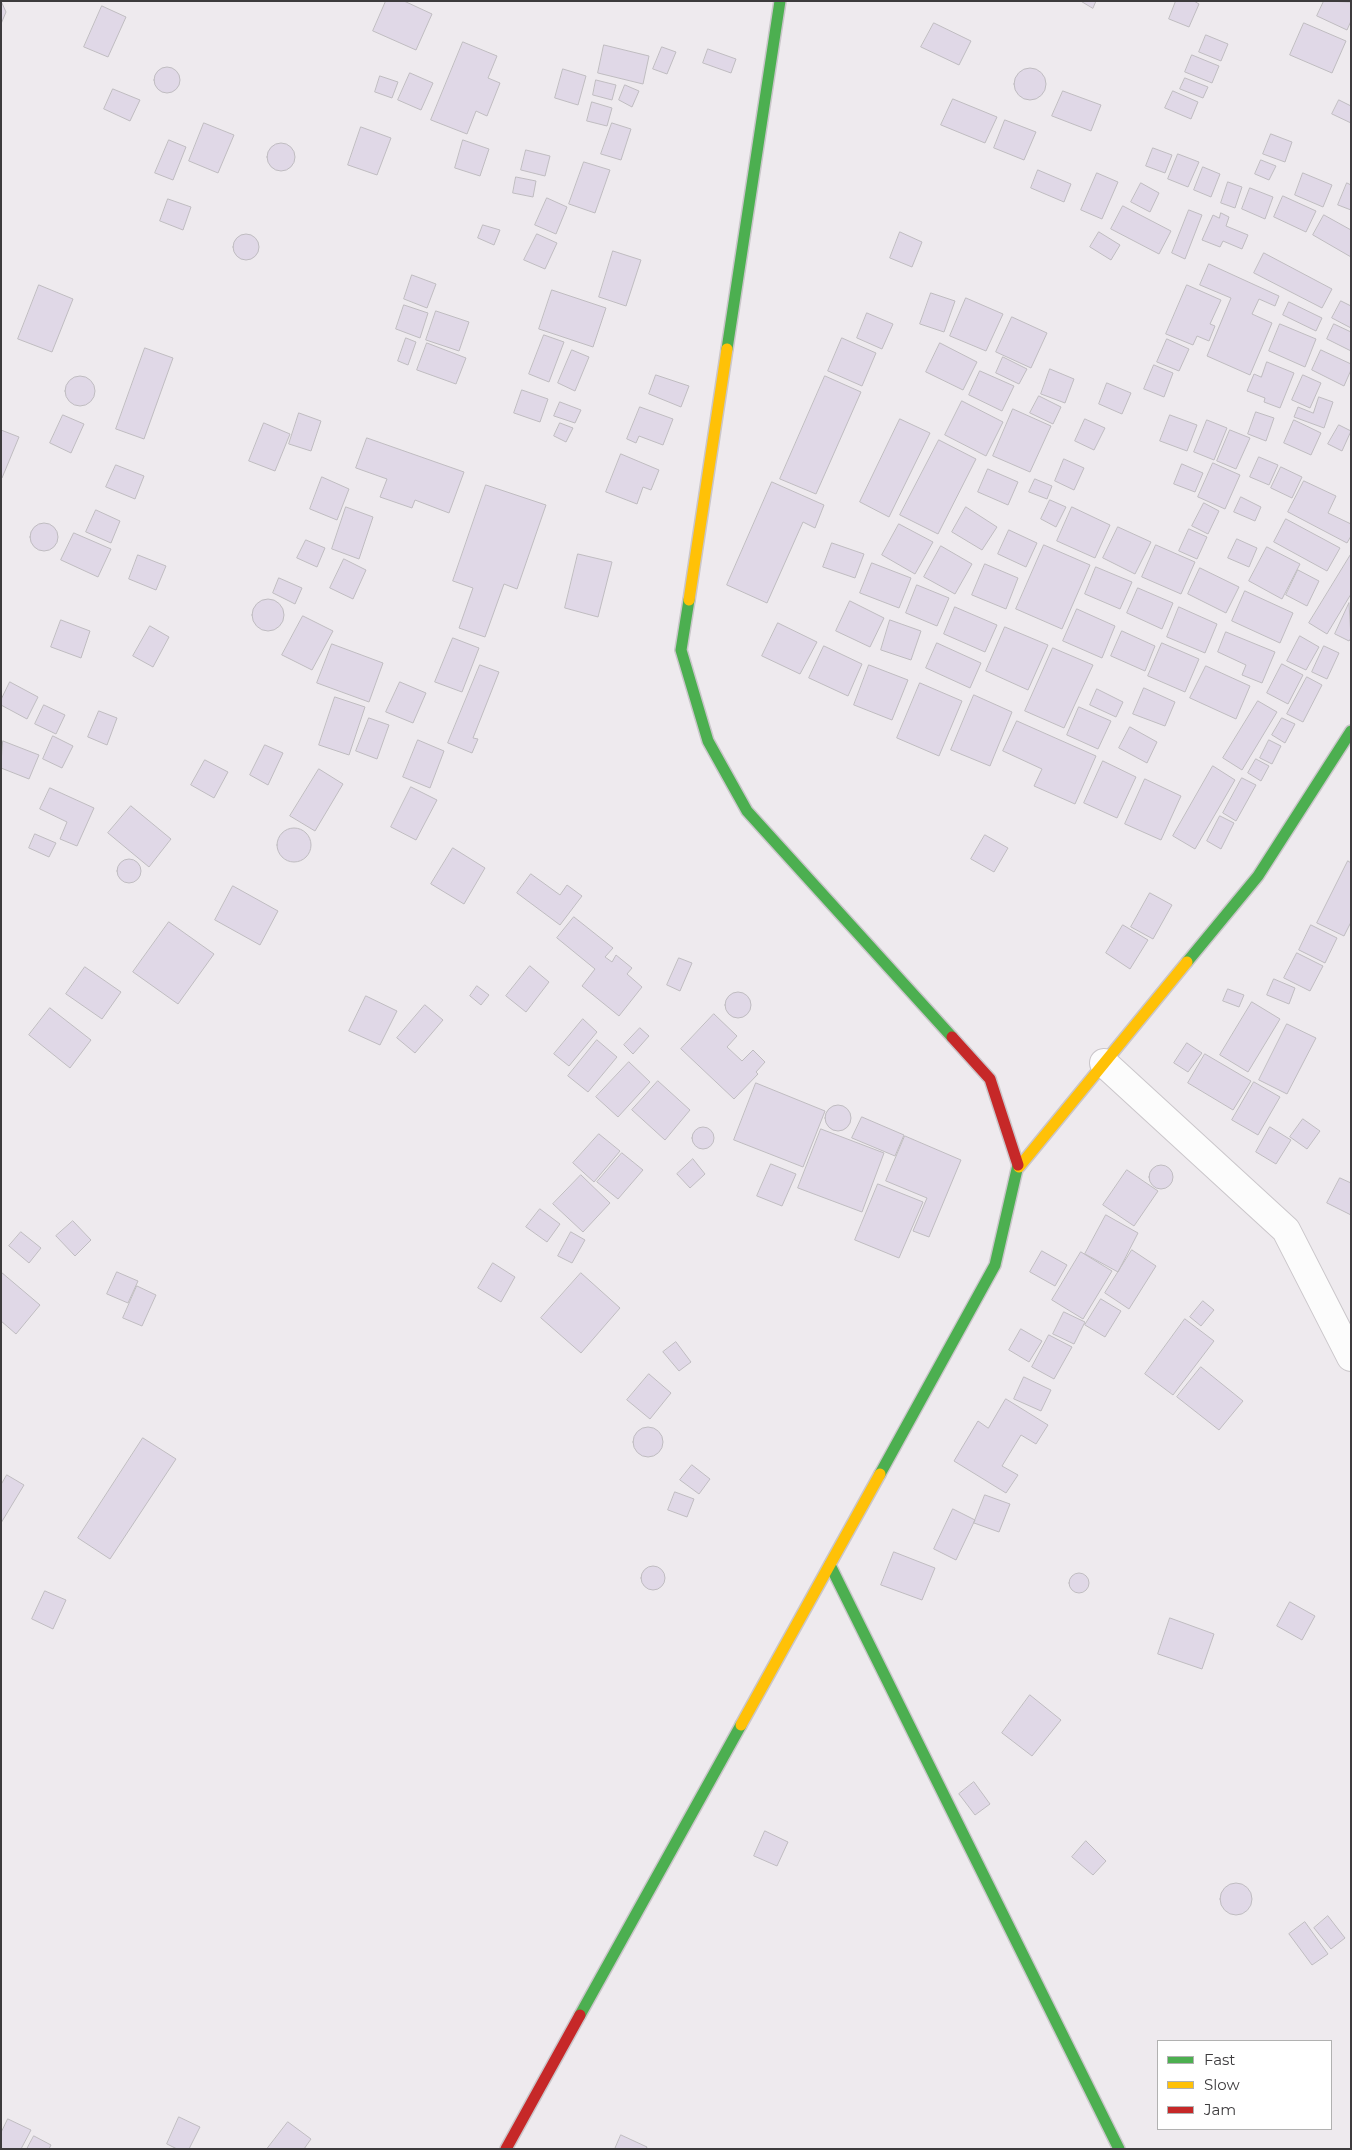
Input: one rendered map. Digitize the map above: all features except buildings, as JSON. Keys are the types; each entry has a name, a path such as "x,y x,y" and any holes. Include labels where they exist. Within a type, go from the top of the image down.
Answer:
{"street":[{"path":"780,1 681,650 708,742 747,811 990,1079 1019,1167"},
{"path":"506,2149 995,1265 1019,1167 1258,876 1351,731"},
{"path":"1104,1063 1286,1230 1351,1357"},
{"path":"830,1565 1119,2149"}],"traffic: fast":[{"path":"727,349 780,1"},
{"path":"689,600 681,650 708,741 747,811 952,1037"},
{"path":"1187,962 1258,876 1351,731"},
{"path":"880,1474 995,1265 1018,1165"},
{"path":"830,1565 1119,2149"},
{"path":"580,2015 741,1725"}],"traffic: slow":[{"path":"689,600 727,349"},
{"path":"1019,1167 1187,962"},
{"path":"741,1725 880,1474"}],"traffic: jam":[{"path":"952,1037 990,1079 1018,1165"},
{"path":"506,2149 580,2015"}]}
